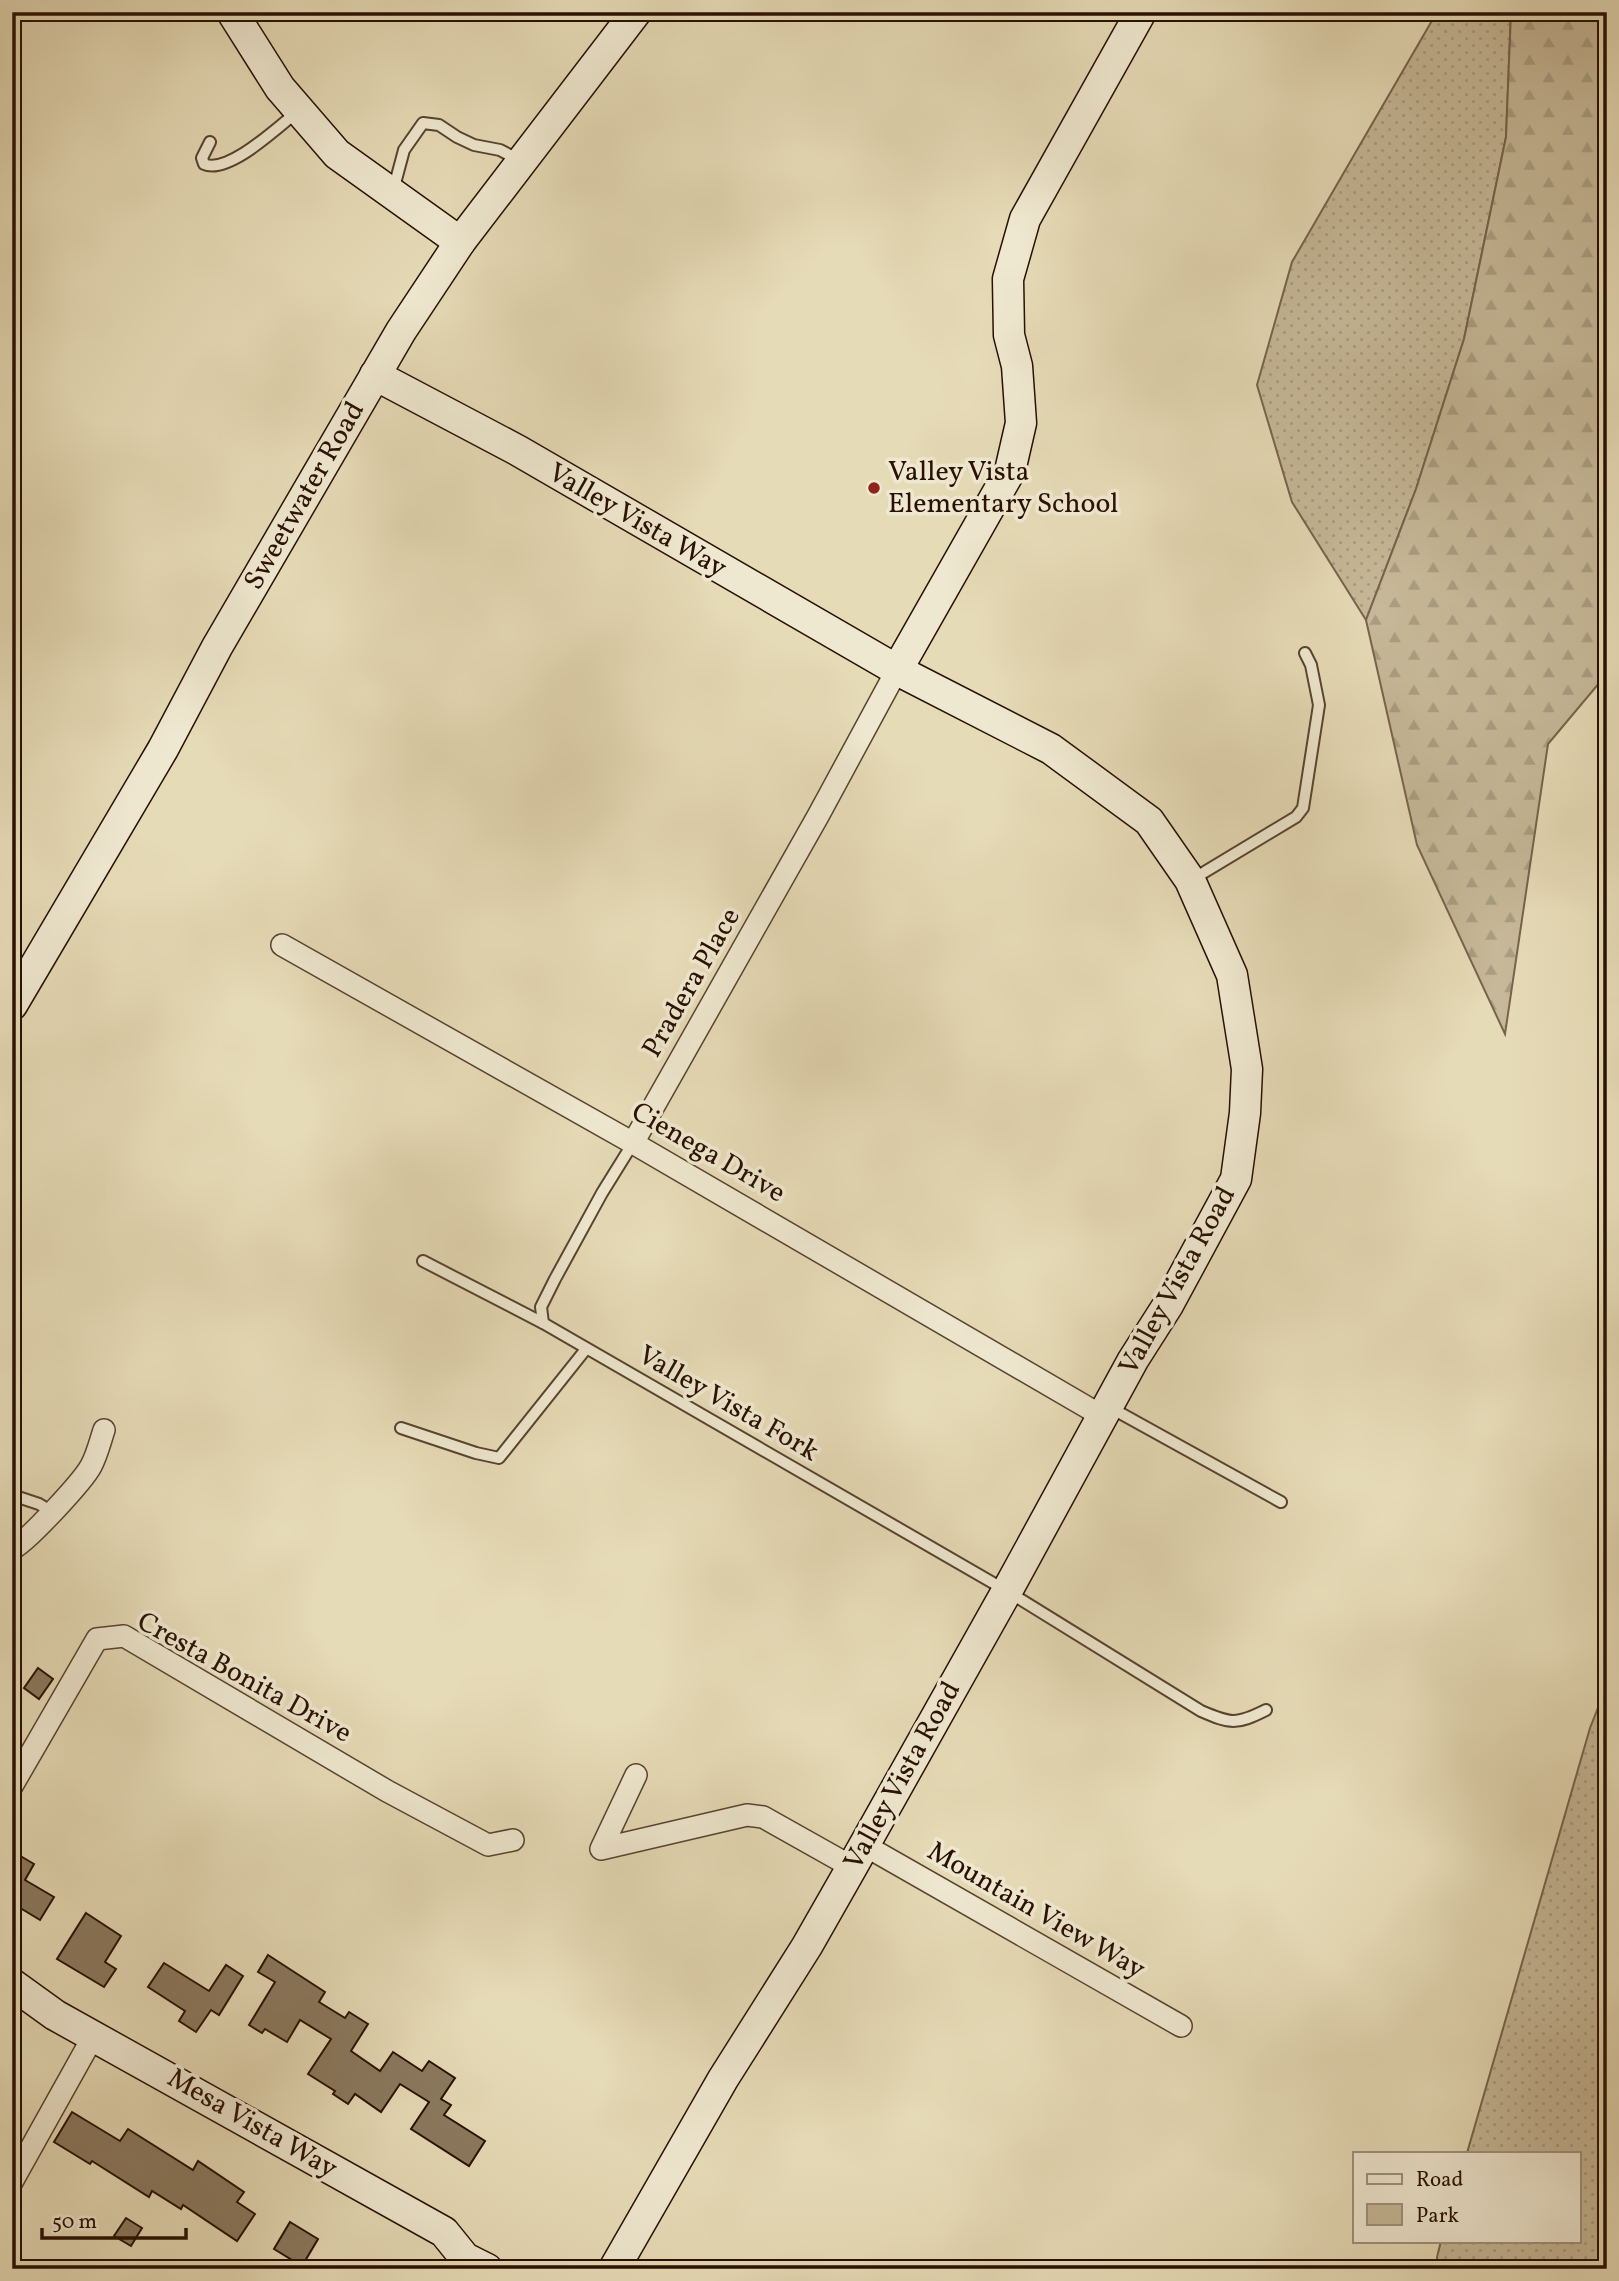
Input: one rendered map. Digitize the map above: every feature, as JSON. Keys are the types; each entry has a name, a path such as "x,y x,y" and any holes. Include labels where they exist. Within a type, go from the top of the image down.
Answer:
{"street":[{"path":"232,12 280,88 337,154 460,242"},
{"name":"Sweetwater Road","path":"12,1005 163,749 217,647 375,375 460,242 636,12"},
{"path":"897,670 1010,471 1021,423 1017,366 1009,335 1008,279 1025,219 1135,16"},
{"name":"Valley Vista Way","path":"375,375 517,450 897,670"},
{"name":"Valley Vista Road","path":"614,2269 723,2079 807,1946 1007,1591 1132,1360 1168,1305 1236,1179 1245,1113 1247,1069 1232,975 1191,880 1149,821 1051,749 897,670"},
{"name":"Pradera Place","path":"633,1143 818,816 897,670"},
{"name":"Cienega Drive","path":"282,945 1105,1411"},
{"path":"12,1549 52,1512 91,1468 104,1430"},
{"name":"Cresta Bonita Drive","path":"12,1786 97,1639 124,1636 387,1791 488,1845 513,1840"},
{"path":"636,1775 601,1849 747,1815 763,1817 858,1856"},
{"name":"Mountain View Way","path":"858,1856 1181,2026"},
{"name":"Mesa Vista Way","path":"12,1983 55,2015 444,2232 470,2265"},
{"path":"12,2182 93,2035"}],"lane":[{"path":"210,142 202,158 204,164 211,167 223,165 237,158 299,110"},
{"path":"392,194 404,150 423,123 439,125 474,145 500,150 522,162"},
{"path":"1191,880 1296,817 1303,808 1319,705 1311,665 1305,653"},
{"name":"Pradera Place","path":"542,1323 541,1307 555,1279 633,1143"},
{"name":"Valley Vista Fork","path":"423,1261 542,1323 1007,1591 1201,1711 1226,1722 1241,1722 1266,1710"},
{"path":"401,1427 476,1453 499,1458 586,1349"},
{"path":"1105,1411 1281,1502"},
{"path":"12,1494 52,1512"}],"green space":[{"path":"1437,12 1511,12 1506,137 1464,339 1416,489 1366,620 1292,502 1257,385 1292,262"},
{"path":"1511,12 1607,12 1607,682 1600,682 1548,744 1505,1034 1417,845 1366,620 1416,489 1464,339 1506,137"},
{"path":"1607,1685 1607,2269 1438,2269 1437,2257 1441,2242 1580,2242 1580,2152 1467,2152 1590,1728"}],"building":[{"path":"38,1668 53,1679 39,1699 24,1688"},
{"path":"12,1851 34,1864 25,1880 54,1897 40,1920 12,1903"},
{"path":"86,1913 121,1936 105,1962 116,1969 104,1987 57,1959"},
{"path":"268,1955 325,1992 319,2002 345,2018 349,2012 368,2024 351,2051 380,2071 393,2052 422,2071 429,2061 455,2078 441,2099 451,2105 444,2115 485,2141 469,2166 411,2129 429,2102 400,2084 381,2112 355,2094 348,2104 333,2094 335,2091 308,2074 331,2039 300,2020 287,2042 265,2029 262,2033 249,2025 275,1982 258,1972"},
{"path":"164,1963 209,1991 226,1965 243,1976 219,2015 211,2010 196,2032 179,2021 185,2011 148,1987"},
{"path":"72,2112 120,2141 128,2129 193,2170 198,2161 244,2192 237,2202 255,2214 237,2241 183,2205 181,2209 152,2191 149,2197 92,2161 90,2164 54,2142"},
{"path":"126,2218 142,2228 131,2246 114,2236"},
{"path":"290,2222 318,2239 302,2266 274,2249"}],"place":[{"name":"Valley Vista Elementary School","path":"874,488"}]}
